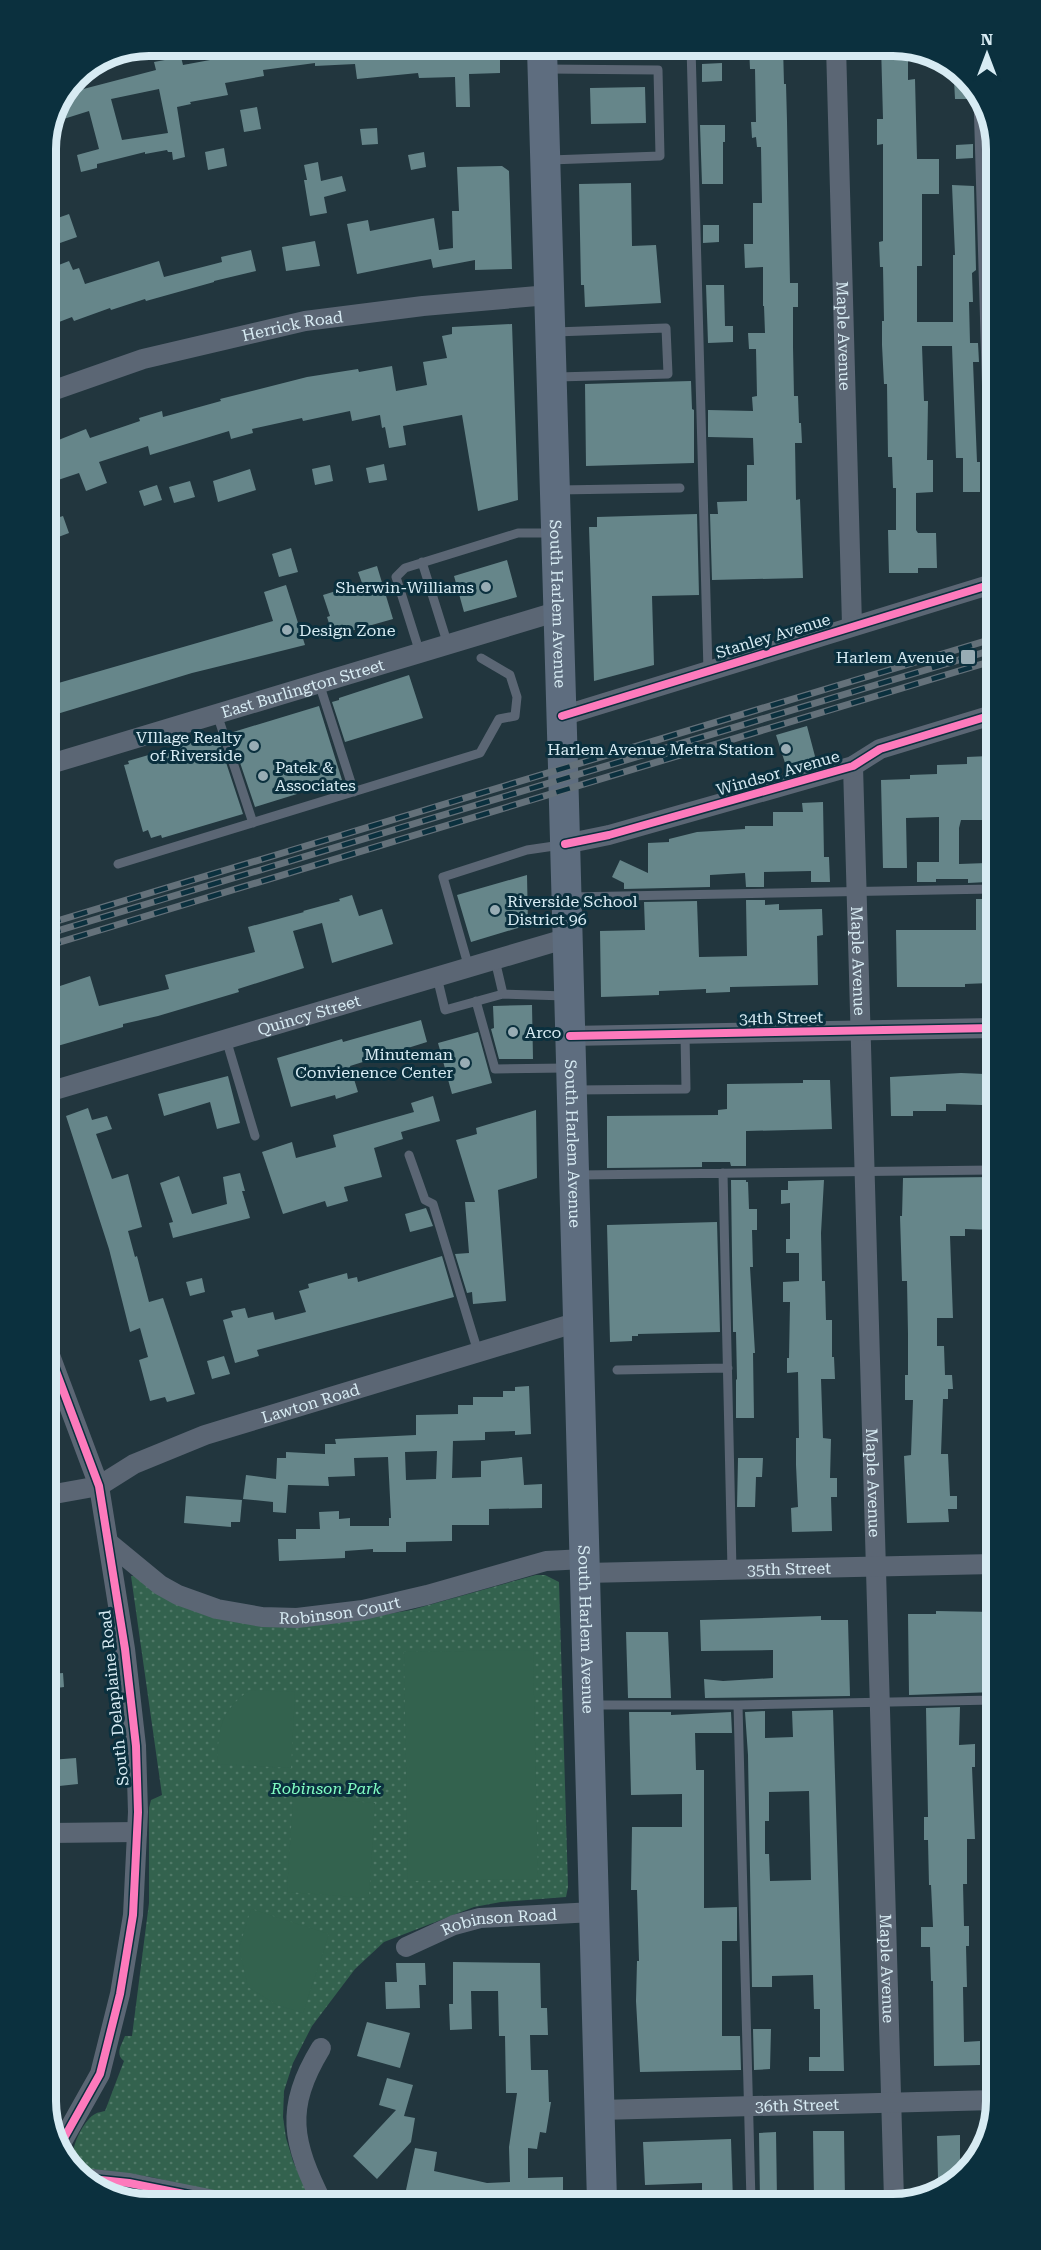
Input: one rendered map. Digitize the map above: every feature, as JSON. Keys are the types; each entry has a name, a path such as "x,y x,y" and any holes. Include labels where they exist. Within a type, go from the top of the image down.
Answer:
{"main road":[{"name":"South Harlem Avenue","path":"542,59 602,2194"}],"street":[{"name":"Maple Avenue","path":"836,56 852,626"},
{"name":"Herrick Road","path":"56,389 143,359 304,321 423,306 549,295"},
{"name":"Stanley Avenue","path":"562,716 986,586"},
{"name":"East Burlington Street","path":"56,762 559,611"},
{"name":"Windsor Avenue","path":"565,844 609,835 852,766 880,749 986,717"},
{"name":"Maple Avenue","path":"852,766 894,2194"},
{"name":"Quincy Street","path":"56,1090 568,938"},
{"name":"34th Street","path":"570,1036 986,1028"},
{"name":"Lawton Road","path":"56,1494 99,1486 134,1464 205,1435 578,1322"},
{"name":"South Delaplaine Road","path":"56,1371 99,1486 125,1649 136,1746 137,1832 133,1916 120,1994 100,2074 63,2139"},
{"name":"Robinson Court","path":"109,1543 160,1585 178,1595 217,1609 262,1617 297,1618 363,1610 427,1595 546,1560 585,1566"},
{"name":"35th Street","path":"585,1566 732,1570 986,1564"},
{"path":"56,1833 137,1832"},
{"name":"Robinson Road","path":"406,1947 454,1925 480,1918 594,1912"},
{"path":"318,2194 300,2153 295,2125 297,2105 303,2085 321,2048"},
{"name":"36th Street","path":"599,2110 986,2100"},
{"path":"99,2180 184,2194"}],"lane":[{"path":"691,56 708,671"},
{"path":"542,59 658,70 660,156 545,161"},
{"path":"978,113 986,369"},
{"path":"550,332 666,328 668,374 552,378"},
{"path":"555,490 680,488"},
{"path":"420,653 396,577 405,568 518,533 556,533"},
{"path":"422,562 448,645"},
{"path":"118,864 480,753 499,719 515,716 517,697 510,675 481,658"},
{"path":"319,683 354,792"},
{"path":"217,714 253,823"},
{"path":"468,968 443,877 527,850 565,844"},
{"path":"567,897 986,889"},
{"path":"495,960 503,994"},
{"path":"437,977 445,1010 503,994 569,996"},
{"path":"476,1002 495,1069 572,1079 686,1089 685,1034"},
{"path":"226,1039 255,1136"},
{"path":"410,1155 425,1200 433,1204 478,1352"},
{"path":"574,1175 986,1170"},
{"path":"723,1173 732,1570"},
{"path":"616,1370 728,1368"},
{"path":"588,1705 986,1700"},
{"path":"738,1705 751,2194"}],"green space":[{"name":"Robinson Park","path":"536,1575 545,1575 559,1582 568,1887 566,1897 501,1902 474,1907 384,1942 355,1969 312,2026 293,2063 284,2091 283,2117 286,2138 308,2194 222,2194 151,2177 85,2168 73,2156 74,2146 81,2130 91,2117 105,2111 124,2061 119,2053 121,2046 125,2036 132,2036 149,1903 149,1808 151,1800 162,1795 131,1576 183,1606 371,1617 411,1610"},
{"path":"533,1650 538,1879 408,1881 404,1652"},
{"path":"250,1690 295,1692 291,1768 217,1764 220,1731 226,1714"},
{"path":"293,1797 375,1803 369,1898 287,1892"},
{"path":"251,1909 329,1934 303,2013 277,2005 248,1987 239,1948"}],"building":[{"path":"232,56 500,56 500,73 469,74 470,107 456,107 455,77 419,78 418,73 357,79 355,64 315,66 315,63 263,70 264,76 225,83 228,95 190,102 191,104 177,107 185,157 173,160 172,152 167,150 145,154 145,152 97,164 97,168 81,172 77,155 99,149 89,111 60,120 65,107 76,91 156,70 154,62 181,57 183,65","holes":["159,89 168,133 122,140 111,99"]},
{"path":"749,56 783,56 784,84 786,84 790,283 798,283 798,307 793,307 793,347 794,396 798,396 802,443 795,443 796,500 800,499 803,578 712,580 710,514 718,514 717,502 747,501 747,465 754,465 753,438 708,437 708,410 753,411 752,397 757,396 756,349 749,349 748,333 765,333 763,267 745,268 744,244 753,244 753,203 762,203 761,147 757,147 756,137 752,138 751,122 756,122 755,69 750,69"},
{"path":"881,56 908,57 908,80 915,79 917,159 939,159 939,194 922,194 922,266 917,266 917,322 953,322 953,255 955,255 952,185 974,186 976,270 972,273 973,302 969,302 970,343 978,343 979,362 973,362 980,492 963,492 963,458 956,458 952,346 922,346 924,401 928,401 927,460 933,460 933,492 916,493 916,530 918,533 936,533 937,568 918,568 918,573 889,573 888,530 896,530 896,488 893,488 892,457 888,457 887,384 884,384 882,345 883,267 880,267 879,242 883,241 883,144 877,145 877,119 883,119"},
{"path":"722,63 722,81 702,82 702,64"},
{"path":"954,80 966,92 969,99 955,99"},
{"path":"645,87 646,123 591,124 590,88"},
{"path":"257,107 261,129 244,132 240,110"},
{"path":"700,125 725,125 723,184 702,184"},
{"path":"377,128 378,144 362,145 360,129"},
{"path":"973,144 973,158 956,159 956,145"},
{"path":"224,148 227,166 208,170 205,152"},
{"path":"424,152 426,167 411,170 408,155"},
{"path":"318,162 321,181 342,176 346,191 324,197 327,213 310,216 304,165"},
{"path":"502,166 509,171 512,269 475,270 475,260 433,268 431,259 357,274 347,224 368,220 370,231 434,218 439,250 453,248 452,211 459,211 457,167"},
{"path":"631,183 632,246 656,245 661,303 585,307 584,285 581,285 579,184"},
{"path":"69,214 77,237 60,243 56,232 56,219"},
{"path":"703,225 719,225 719,242 703,243"},
{"path":"315,241 320,266 286,271 282,247"},
{"path":"251,250 256,271 111,310 110,308 74,321 72,317 56,323 56,266 69,261 73,270 79,268 85,284 159,261 164,277 222,262 221,257"},
{"path":"706,285 724,285 725,326 733,326 733,342 708,343"},
{"path":"512,324 518,500 478,511 462,415 403,426 406,445 389,448 380,415 352,421 350,411 303,421 302,418 252,429 253,433 231,439 229,431 150,455 148,446 99,462 107,483 86,491 79,473 56,481 56,441 86,429 90,438 162,411 163,417 221,401 220,399 307,377 358,369 359,372 392,366 396,391 427,385 423,362 447,358 442,336 452,334 452,327"},
{"path":"691,381 692,409 694,410 694,463 586,466 585,384"},
{"path":"384,464 387,480 369,483 366,468"},
{"path":"330,465 333,481 315,485 312,469"},
{"path":"250,469 256,490 218,502 213,481"},
{"path":"190,481 195,497 174,503 169,487"},
{"path":"157,485 162,500 144,506 139,491"},
{"path":"697,514 699,595 652,596 654,665 594,681 589,527 597,527 597,517"},
{"path":"63,516 69,533 56,538 56,518"},
{"path":"291,548 298,572 279,577 272,554"},
{"name":"Sherwin-Williams","path":"507,560 517,597 464,612 454,576"},
{"path":"377,566 393,619 333,636 327,617 330,616 323,595 362,583 358,572"},
{"path":"286,585 305,645 192,673 57,714 56,684 273,621 264,592"},
{"path":"409,675 423,718 345,742 332,702"},
{"path":"319,706 342,780 255,807 230,733"},
{"path":"807,726 816,760 813,761 814,764 793,770 792,767 787,769 776,735"},
{"path":"217,735 243,814 162,838 161,835 151,838 148,830 143,832 124,765 129,764 128,761"},
{"path":"986,756 986,820 961,820 959,864 986,863 986,882 968,883 968,879 936,879 936,882 917,882 917,862 939,862 939,817 906,818 907,868 883,868 881,780 910,779 910,775 937,774 937,765 967,764 967,757"},
{"path":"823,802 824,857 829,857 830,882 811,882 811,871 764,872 764,887 746,887 745,873 710,875 710,887 624,889 624,883 612,877 620,860 648,873 648,843 669,842 669,839 697,832 745,829 745,826 773,826 773,812 803,812 802,803"},
{"name":"Riverside School District 96","path":"527,875 528,925 471,942 457,895"},
{"path":"352,895 359,916 382,909 393,944 332,963 322,923 293,931 304,968 238,989 239,992 123,1024 123,1027 56,1046 56,1021 60,1020 56,1006 56,987 90,976 99,1006 169,989 165,975 255,952 248,927 340,901 339,899"},
{"path":"976,899 986,899 986,983 965,984 965,987 897,987 896,930 976,930"},
{"path":"746,900 765,900 765,905 779,904 779,910 822,909 823,935 817,936 818,985 730,987 730,992 706,993 706,989 659,991 659,995 601,997 600,931 645,930 644,902 697,901 699,957 747,956"},
{"name":"Arco","path":"532,1005 533,1059 499,1059 491,1029 494,1028 493,1006"},
{"path":"421,1020 427,1042 350,1066 358,1092 336,1099 335,1095 291,1107 277,1058"},
{"name":"Minuteman Convienence Center","path":"478,1032 492,1083 452,1094 438,1043"},
{"path":"984,1074 983,1105 946,1104 946,1111 913,1111 913,1116 891,1116 890,1077"},
{"path":"228,1076 240,1123 217,1129 210,1102 164,1116 158,1094"},
{"path":"803,1080 830,1080 832,1129 746,1131 746,1166 731,1166 730,1162 702,1162 702,1167 607,1168 607,1116 718,1115 718,1110 727,1109 727,1084 803,1083"},
{"path":"433,1096 440,1121 401,1132 403,1139 374,1148 382,1177 344,1187 348,1201 327,1207 325,1201 283,1214 262,1152 292,1142 296,1158 336,1147 333,1135 414,1112 411,1103"},
{"path":"88,1108 92,1120 107,1116 112,1129 96,1134 112,1179 128,1174 142,1227 128,1231 135,1257 137,1256 149,1302 163,1298 195,1394 167,1402 165,1397 150,1401 139,1360 148,1357 140,1328 130,1332 109,1249 66,1116"},
{"path":"536,1110 537,1178 498,1190 506,1301 473,1304 472,1292 467,1293 455,1254 469,1253 465,1202 475,1202 456,1140 477,1134 476,1128"},
{"path":"240,1173 245,1191 242,1191 250,1218 173,1238 169,1223 173,1222 160,1183 179,1176 192,1214 227,1204 223,1177"},
{"path":"986,1177 986,1230 965,1229 965,1236 950,1236 953,1318 937,1318 937,1346 944,1346 945,1375 952,1375 953,1389 948,1389 948,1399 943,1399 941,1454 948,1454 950,1496 957,1496 957,1509 948,1509 949,1522 907,1523 904,1456 911,1455 913,1400 905,1400 905,1375 908,1375 908,1334 907,1281 902,1281 900,1216 902,1216 903,1178"},
{"path":"731,1180 748,1182 749,1209 757,1209 757,1230 752,1230 753,1267 750,1267 755,1353 753,1353 754,1418 736,1418 737,1379 736,1332 733,1332"},
{"path":"824,1180 821,1233 822,1281 825,1281 826,1320 832,1320 832,1357 834,1357 835,1379 821,1379 823,1438 831,1439 830,1478 837,1478 837,1497 831,1497 832,1531 792,1532 791,1508 798,1507 796,1438 799,1438 798,1372 787,1373 790,1302 783,1302 783,1282 799,1281 799,1253 786,1253 786,1239 790,1239 790,1203 781,1204 781,1190 788,1190 788,1181"},
{"path":"426,1208 433,1226 410,1232 405,1214"},
{"path":"717,1222 720,1332 638,1334 638,1336 632,1336 632,1341 610,1342 607,1225"},
{"path":"442,1256 454,1297 257,1350 259,1356 235,1363 223,1320 233,1317 231,1311 245,1308 248,1318 273,1312 275,1320 306,1312 299,1291 309,1288 308,1284 347,1273 348,1279 357,1277 358,1282"},
{"path":"202,1278 205,1292 190,1296 186,1282"},
{"path":"224,1356 230,1374 212,1379 207,1361"},
{"path":"529,1386 531,1434 515,1435 515,1431 485,1432 485,1440 453,1441 452,1478 481,1477 481,1461 522,1457 524,1485 542,1484 542,1508 489,1509 489,1525 452,1525 452,1541 406,1542 406,1552 373,1552 373,1549 345,1551 345,1558 279,1561 278,1539 296,1539 296,1529 320,1529 319,1512 339,1511 339,1519 350,1518 350,1526 389,1526 389,1518 391,1518 388,1457 354,1458 355,1476 328,1477 329,1486 288,1485 286,1513 273,1512 273,1502 243,1499 246,1475 276,1479 277,1458 286,1458 286,1452 325,1454 325,1444 336,1444 335,1439 416,1435 416,1415 458,1414 458,1405 473,1405 473,1397 503,1397 503,1391 515,1391 515,1387","holes":["437,1451 436,1479 406,1480 405,1452"]},
{"path":"738,1458 763,1458 762,1477 756,1477 755,1507 737,1507"},
{"path":"186,1496 242,1500 240,1522 231,1522 231,1527 184,1523"},
{"path":"936,1611 986,1612 986,1692 909,1695 908,1614 936,1614"},
{"path":"821,1616 821,1620 848,1620 850,1696 705,1698 704,1679 723,1681 773,1678 773,1650 701,1651 700,1620"},
{"path":"626,1632 668,1632 671,1698 628,1698"},
{"path":"63,1673 64,1687 56,1688 56,1674"},
{"path":"960,1707 959,1745 975,1744 975,1767 972,1767 975,1839 967,1839 967,1884 963,1884 964,1926 969,1926 969,1946 966,1946 967,1987 963,1987 964,2042 980,2041 980,2065 934,2066 933,1981 931,1981 930,1947 921,1947 921,1927 933,1927 928,1840 924,1840 924,1817 928,1817 926,1708"},
{"path":"833,1710 844,2071 809,2071 809,2057 820,2057 820,2009 814,2009 813,1975 772,1976 772,1987 752,1987 748,1755 745,1712 765,1711 765,1738 793,1737 792,1711","holes":["809,1791 811,1880 770,1881 769,1854 765,1854 765,1821 769,1821 769,1792"]},
{"path":"629,1712 671,1712 671,1715 731,1712 732,1733 695,1733 696,1770 704,1770 704,1908 737,1907 737,1941 722,1941 722,2036 740,2036 741,2070 640,2072 636,2001 637,1961 639,1961 637,1890 631,1890 632,1827 682,1827 682,1794 631,1795"},
{"path":"76,1758 78,1784 56,1786 56,1760"},
{"path":"453,1962 540,1963 541,2008 547,2008 548,2035 530,2035 531,2070 548,2070 549,2102 551,2102 546,2133 540,2132 537,2149 528,2148 528,2178 563,2177 563,2192 552,2192 552,2194 439,2194 430,2192 429,2194 406,2190 415,2148 437,2152 434,2171 487,2183 510,2182 509,2147 517,2093 506,2093 505,2036 499,2036 498,1991 471,1991 472,2029 450,2030 449,2004 453,2004"},
{"path":"396,1963 425,1963 426,1985 419,1985 420,2008 386,2009 385,1982 397,1982"},
{"path":"367,2022 410,2033 400,2068 357,2056"},
{"path":"753,2029 771,2029 770,2069 754,2070"},
{"path":"387,2078 413,2085 404,2116 415,2118 411,2142 377,2179 353,2156 396,2110 379,2105"},
{"path":"813,2131 844,2131 845,2194 814,2194"},
{"path":"776,2132 777,2194 760,2194 759,2133"},
{"path":"960,2135 961,2164 940,2181 938,2179 937,2136"},
{"path":"731,2139 733,2194 702,2194 702,2183 645,2185 643,2142"}],"railway":[{"path":"56,921 986,641"},
{"path":"56,931 986,652"},
{"path":"56,943 986,663"}],"cycle path":[{"path":"562,716 986,586"},
{"path":"565,844 609,835 853,766 880,749 986,717"},
{"path":"570,1036 986,1028"},
{"path":"56,1371 99,1486 125,1649 136,1746 138,1812 133,1915 120,1994 100,2074 63,2139"},
{"path":"99,2180 184,2194"}],"place":[{"name":"Sherwin-Williams","path":"486,587"},
{"name":"Design Zone","path":"287,630"},
{"name":"Harlem Avenue","path":"968,657"},
{"name":"VIllage Realty of Riverside","path":"254,746"},
{"name":"Harlem Avenue Metra Station","path":"786,749"},
{"name":"Patek & Associates","path":"263,776"},
{"name":"Riverside School District 96","path":"495,910"},
{"name":"Arco","path":"513,1032"},
{"name":"Minuteman Convienence Center","path":"465,1063"}]}
